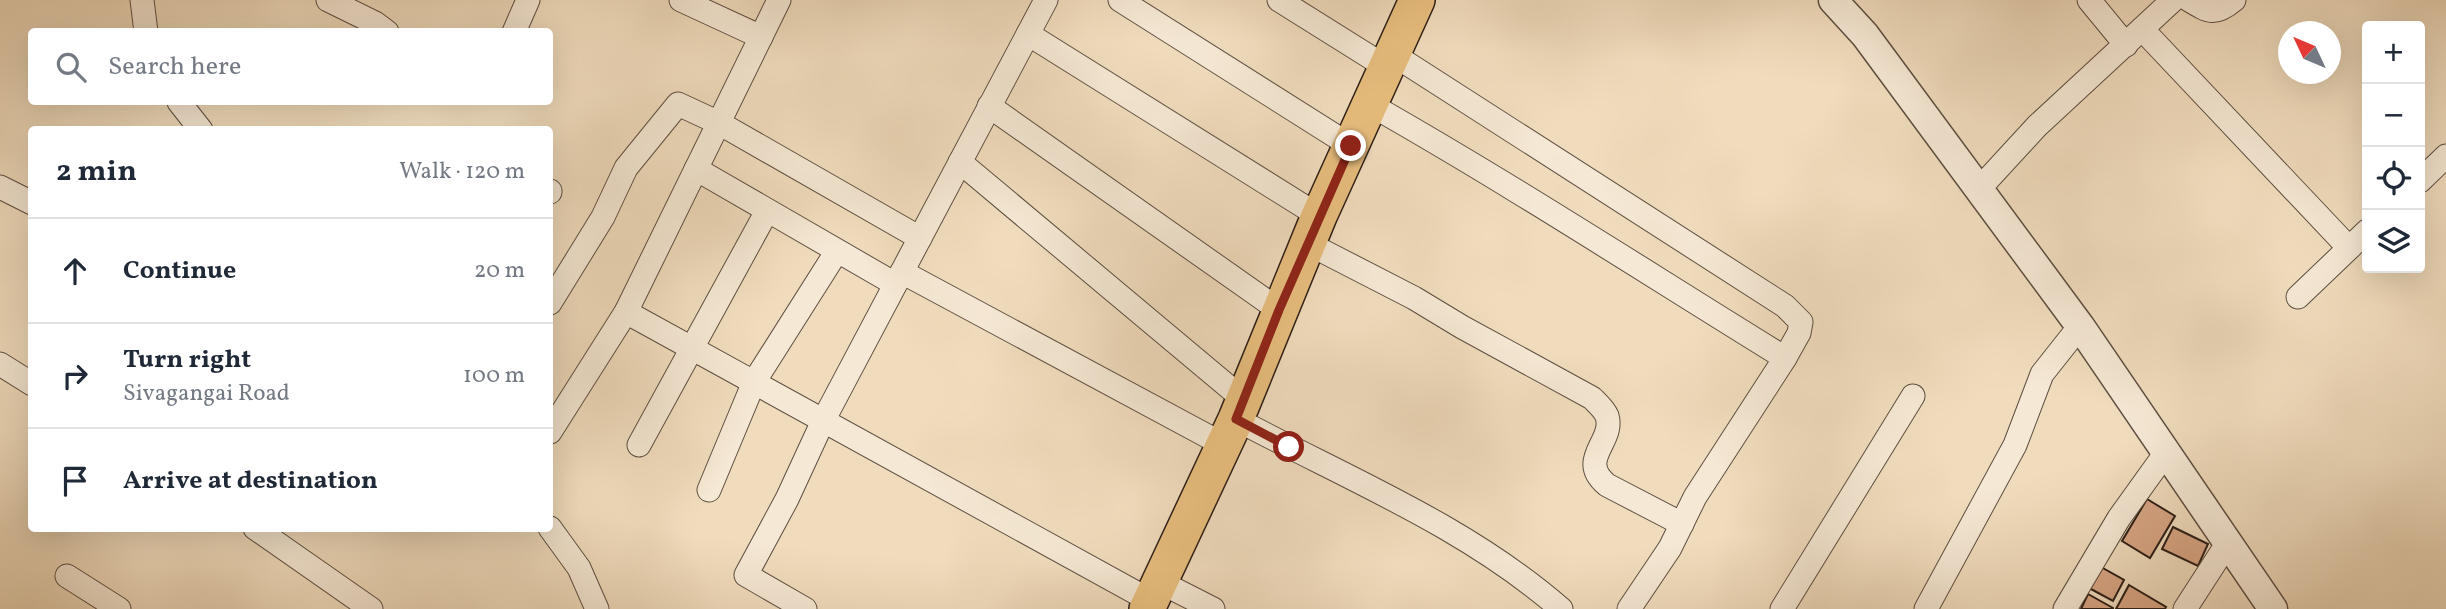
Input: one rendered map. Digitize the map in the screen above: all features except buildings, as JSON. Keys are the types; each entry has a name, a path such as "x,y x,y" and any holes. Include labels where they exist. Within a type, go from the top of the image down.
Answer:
{"main road":[{"path":"1153,598 1234,421 1279,310 1417,0"}],"street":[{"path":"142,0 146,28"},
{"path":"328,0 382,28"},
{"path":"516,28 528,0"},
{"path":"681,0 761,37"},
{"path":"553,427 626,312 779,0"},
{"path":"805,609 746,575 787,499 823,421 1046,0"},
{"path":"1120,0 1351,146"},
{"path":"1279,0 1390,61 1785,306 1801,322 1799,333 1785,358 1695,497 1670,548 1629,609"},
{"path":"1833,0 1866,35 2080,326 2273,609"},
{"path":"1979,189 2036,126 2173,0"},
{"path":"2189,0 2206,11 2218,11 2234,0"},
{"path":"2093,1 2134,37 2349,248"},
{"path":"1028,34 1414,298 1592,398 1607,416 1607,426 1594,469 1598,478 1682,524"},
{"path":"553,298 603,217 626,168 678,104 719,123 920,238"},
{"path":"181,105 198,126"},
{"path":"1371,105 1569,221 1785,358"},
{"path":"989,106 1279,310"},
{"path":"2425,176 2446,156"},
{"path":"960,162 1234,421"},
{"path":"696,169 837,251 1234,421 1415,510 1540,590 1561,609"},
{"path":"0,187 28,202"},
{"path":"639,445 767,211"},
{"path":"2298,297 2362,236"},
{"path":"709,490 754,382 837,251"},
{"path":"626,312 1153,598 1213,609"},
{"path":"1926,609 2015,445 2042,374 2080,326"},
{"path":"0,364 28,382"},
{"path":"1782,609 1913,396"},
{"path":"2065,609 2119,518 2165,454"},
{"path":"261,532 371,609"},
{"path":"553,532 579,568 597,609"},
{"path":"2185,609 2227,544"},
{"path":"67,576 119,609"}],"route":[{"path":"1289,447 1236,419 1279,310 1351,146"}]}
